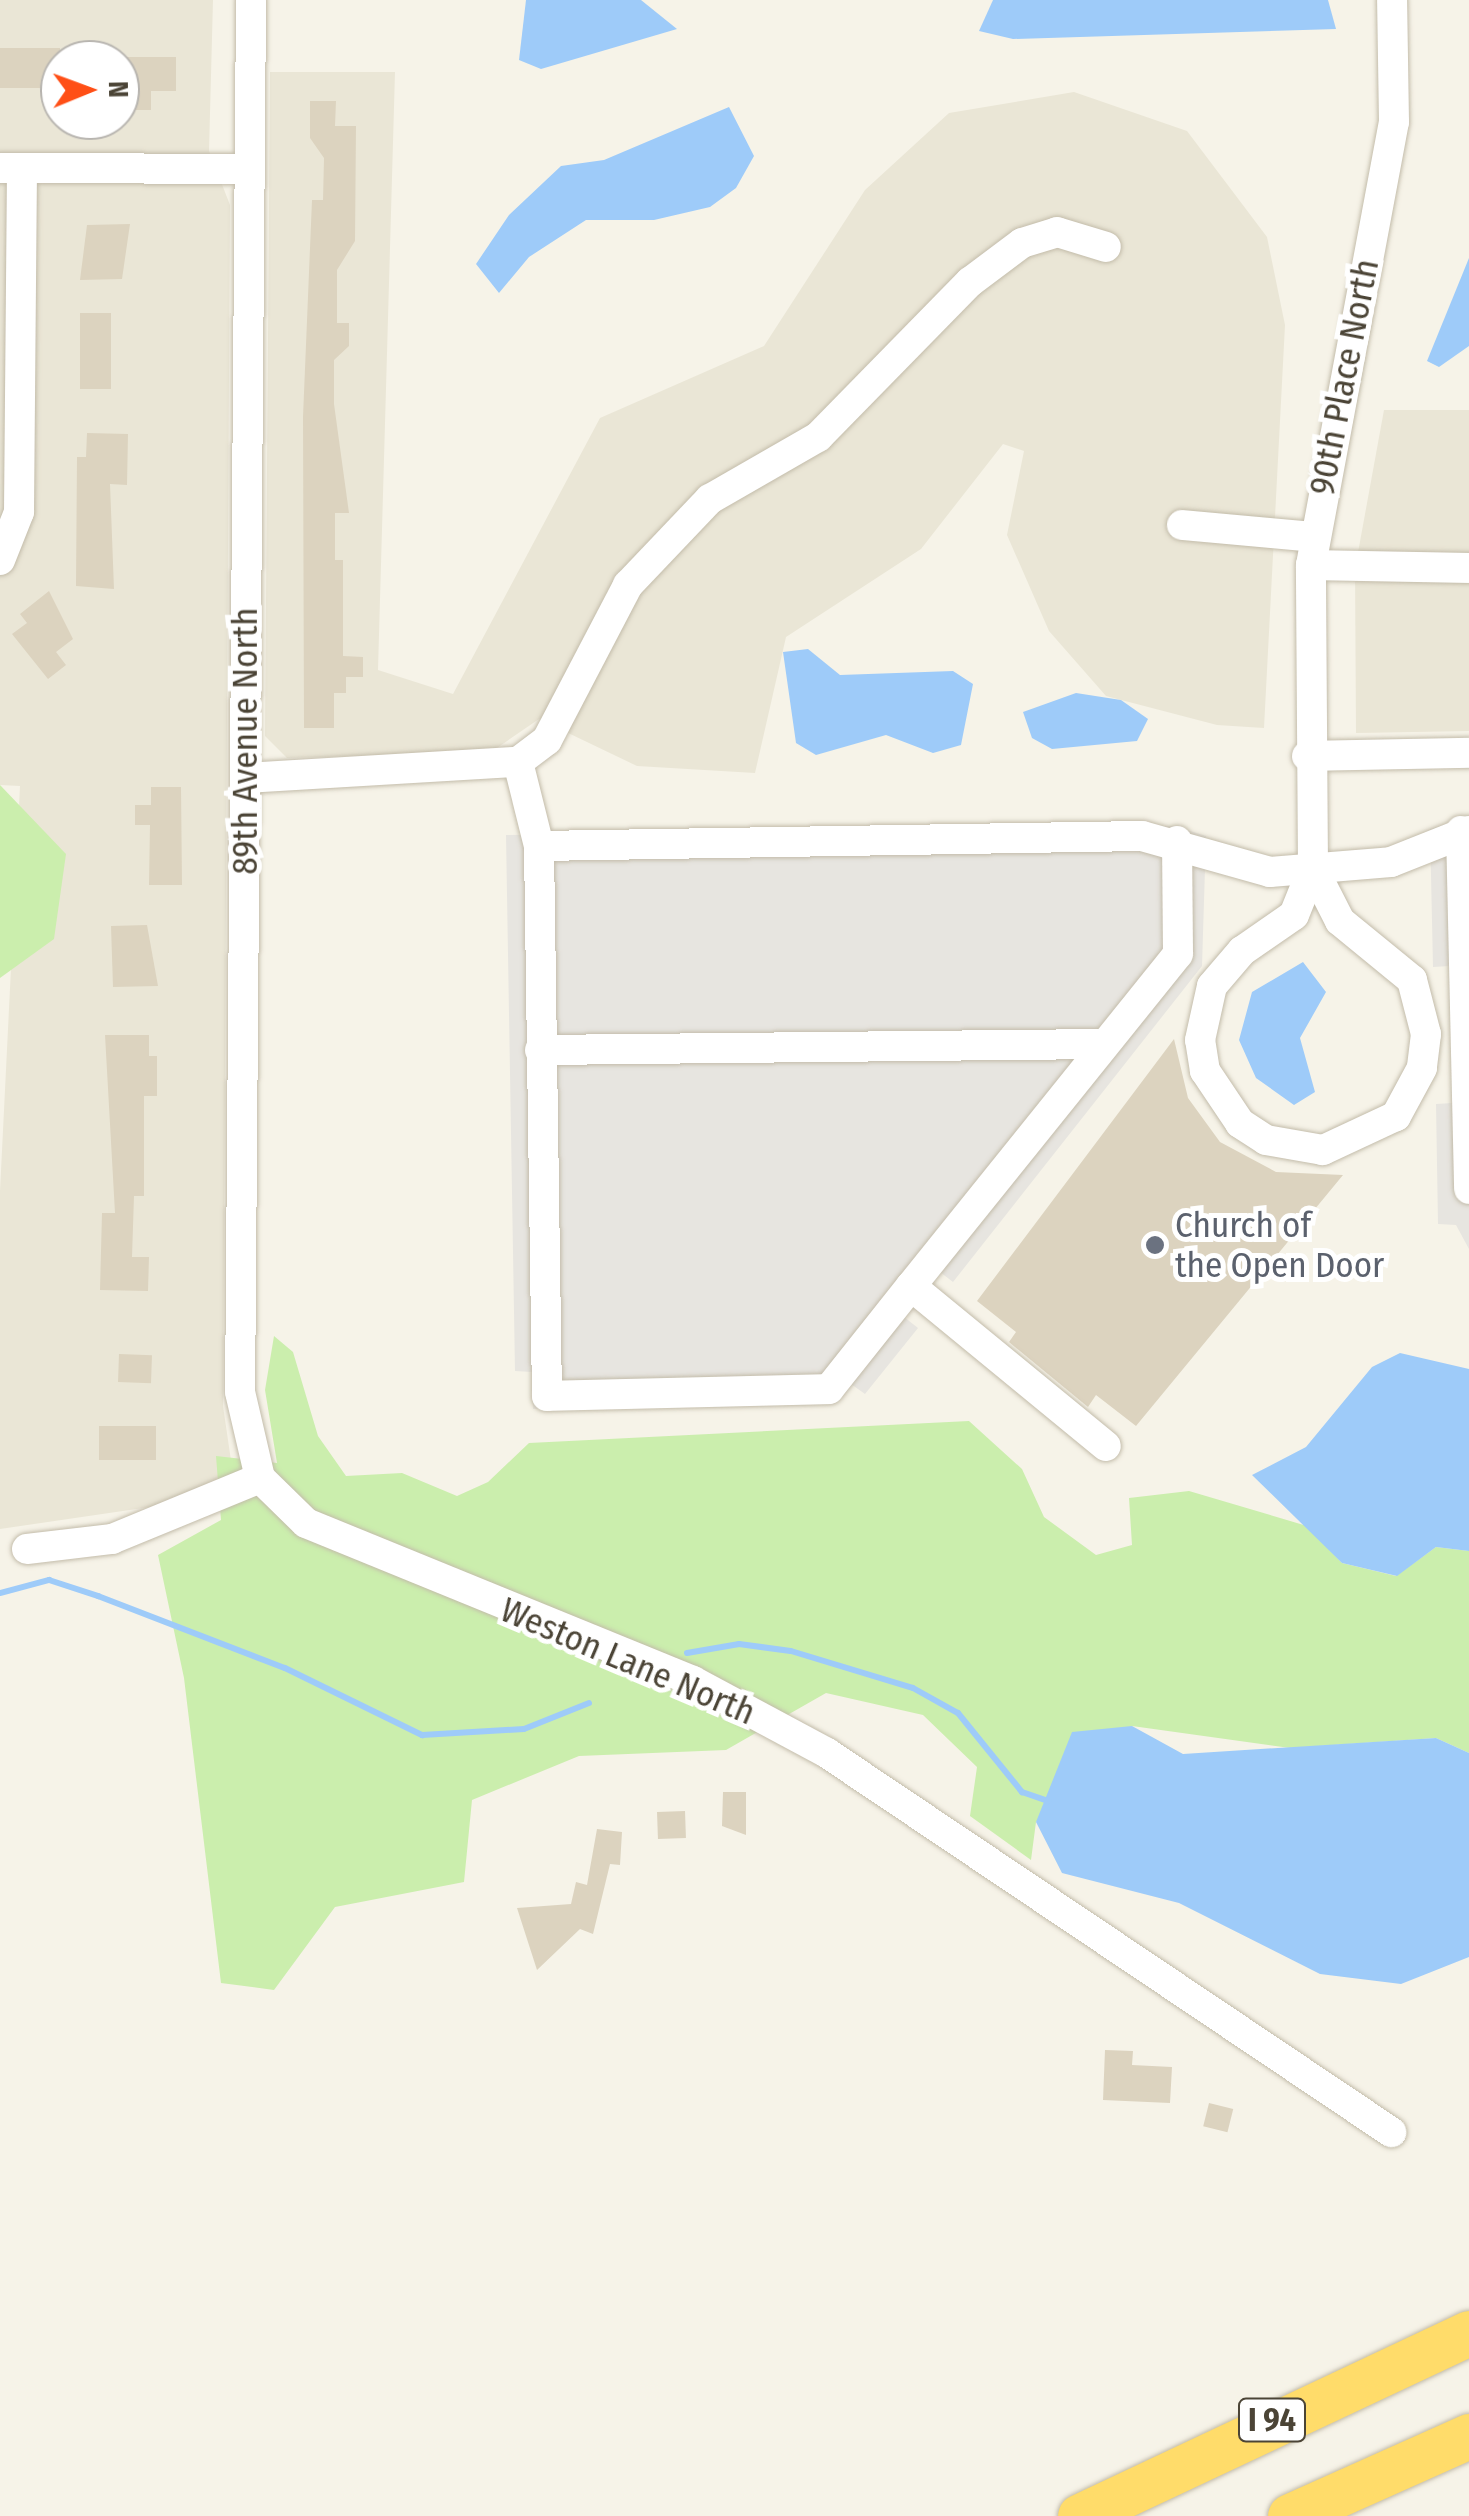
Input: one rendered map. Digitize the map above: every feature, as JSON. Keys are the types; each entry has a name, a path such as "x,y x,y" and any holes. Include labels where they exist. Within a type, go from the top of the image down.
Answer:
{"highway":[{"name":"I 94","path":"1080,2516 1469,2333"},
{"path":"1290,2516 1469,2436"}],"street":[{"name":"89th Avenue North","path":"251,0 240,1392 260,1478"},
{"name":"90th Place North","path":"1313,868 1306,756 1312,551 1392,140 1392,0"},
{"path":"0,560 20,512 11,168 250,169"},
{"path":"244,778 518,762 547,740 628,585 676,528 818,437 1008,252 1057,232 1106,247"},
{"path":"1182,525 1312,551 1469,568"},
{"path":"1306,756 1469,753"},
{"path":"518,762 539,846 547,1396 828,1390 1100,1044 1178,954 1176,841"},
{"path":"539,846 1176,841 1270,872 1392,862 1465,831 1469,1189"},
{"path":"1313,868 1340,922 1412,980 1426,1034 1422,1068 1396,1116 1323,1150 1276,1143 1240,1124 1218,1100 1200,1040 1226,965 1294,915 1313,868"},
{"path":"540,1050 1100,1044"},
{"path":"910,1286 1106,1446"},
{"path":"28,1549 112,1539 260,1478"},
{"name":"Weston Lane North","path":"260,1478 306,1523 693,1681 827,1753 1392,2132"}],"shaded area":[{"path":"0,0 213,0 209,151 230,205 223,1406 234,1481 150,1507 0,1529 0,1191 20,786 0,785"},
{"path":"270,72 395,72 378,670 453,694 600,418 764,346 865,190 949,113 1074,92 1187,131 1267,237 1285,325 1264,728 1217,725 1106,696 1049,631 1007,535 1024,451 1003,444 921,549 786,637 755,773 637,766 539,719 491,752 287,758 265,736"},
{"path":"1384,410 1469,410 1469,731 1356,733 1355,569"},
{"path":"1469,818 1469,1249 1456,1225 1438,1224 1436,1104 1453,1103 1450,966 1433,967 1430,829"},
{"path":"1174,826 1206,836 1202,966 953,1282 940,1272 904,1317 918,1328 865,1394 851,1384 819,1402 533,1409 532,1372 515,1371 506,835"}],"green space":[{"path":"0,785 66,854 54,939 0,978"},
{"path":"274,1336 293,1352 318,1436 346,1476 402,1473 457,1496 488,1482 529,1443 969,1421 1022,1469 1044,1517 1096,1555 1132,1545 1129,1498 1189,1491 1307,1526 1342,1563 1396,1576 1436,1547 1469,1551 1469,1753 1436,1738 1290,1748 1132,1726 1036,1822 1031,1860 970,1816 977,1767 923,1715 826,1693 726,1750 579,1756 472,1800 464,1882 335,1907 274,1990 221,1983 184,1678 158,1555 221,1520 216,1456 277,1463 265,1390"}],"water":[{"path":"526,0 641,0 677,29 541,69 519,60"},
{"path":"993,0 1328,0 1336,29 1013,39 979,31"},
{"path":"729,107 754,156 736,188 710,207 654,220 586,220 529,257 499,293 476,264 509,215 561,166 604,160"},
{"path":"1469,258 1469,346 1439,367 1427,361"},
{"path":"808,649 840,675 953,671 973,684 961,745 933,753 886,735 816,755 796,743 783,652"},
{"path":"1076,693 1121,700 1148,719 1137,741 1052,749 1032,738 1023,712"},
{"path":"1303,962 1326,992 1300,1038 1315,1092 1294,1105 1256,1078 1239,1040 1252,992"},
{"path":"1400,1353 1469,1369 1469,1551 1436,1547 1397,1576 1342,1563 1252,1475 1306,1447 1372,1367"},
{"path":"1132,1726 1183,1754 1436,1738 1469,1753 1469,1957 1401,1984 1320,1974 1179,1903 1062,1873 1036,1822 1072,1732"}],"building":[{"path":"0,48 40,48 40,88 0,88"},
{"path":"140,57 176,57 176,91 151,91 151,110 140,110"},
{"path":"310,101 336,101 335,126 356,126 355,241 337,270 337,323 349,323 349,346 334,360 334,404 349,513 335,513 335,560 343,560 343,656 363,657 363,677 346,677 346,693 334,693 334,728 304,728 303,417 312,200 323,200 324,158 310,138"},
{"path":"130,224 122,279 80,280 87,225"},
{"path":"80,313 111,313 111,389 80,389"},
{"path":"87,433 128,434 127,485 110,484 114,589 76,586 77,457 86,457"},
{"path":"49,591 73,639 56,652 66,665 48,679 12,634 27,623 20,614"},
{"path":"151,787 181,787 182,885 149,885 150,825 135,825 135,805 151,805"},
{"path":"147,925 158,986 113,987 111,926"},
{"path":"105,1035 149,1035 149,1056 157,1056 157,1096 144,1096 144,1196 134,1196 132,1257 149,1257 148,1291 100,1290 102,1213 115,1213"},
{"name":"Church of the Open Door","path":"1174,1039 1188,1098 1220,1142 1276,1172 1343,1175 1136,1426 1096,1395 1088,1407 1009,1342 1016,1332 977,1301"},
{"path":"119,1354 152,1355 151,1383 118,1382"},
{"path":"99,1426 156,1426 156,1460 99,1460"},
{"path":"723,1792 746,1792 746,1835 722,1826"},
{"path":"685,1811 686,1838 658,1839 657,1812"},
{"path":"597,1829 622,1832 620,1865 610,1864 593,1934 580,1929 537,1970 517,1908 571,1904 576,1882 587,1885"},
{"path":"1105,2050 1133,2051 1132,2065 1172,2067 1170,2103 1103,2100"},
{"path":"1209,2103 1233,2109 1227,2132 1203,2126"}],"waterway":[{"path":"0,1593 49,1580 98,1596 285,1668 422,1735 524,1729 589,1703"},
{"path":"687,1653 739,1644 791,1651 913,1688 958,1713 1022,1792 1048,1801"}],"place":[{"name":"Church of the Open Door","path":"1155,1245"}]}
